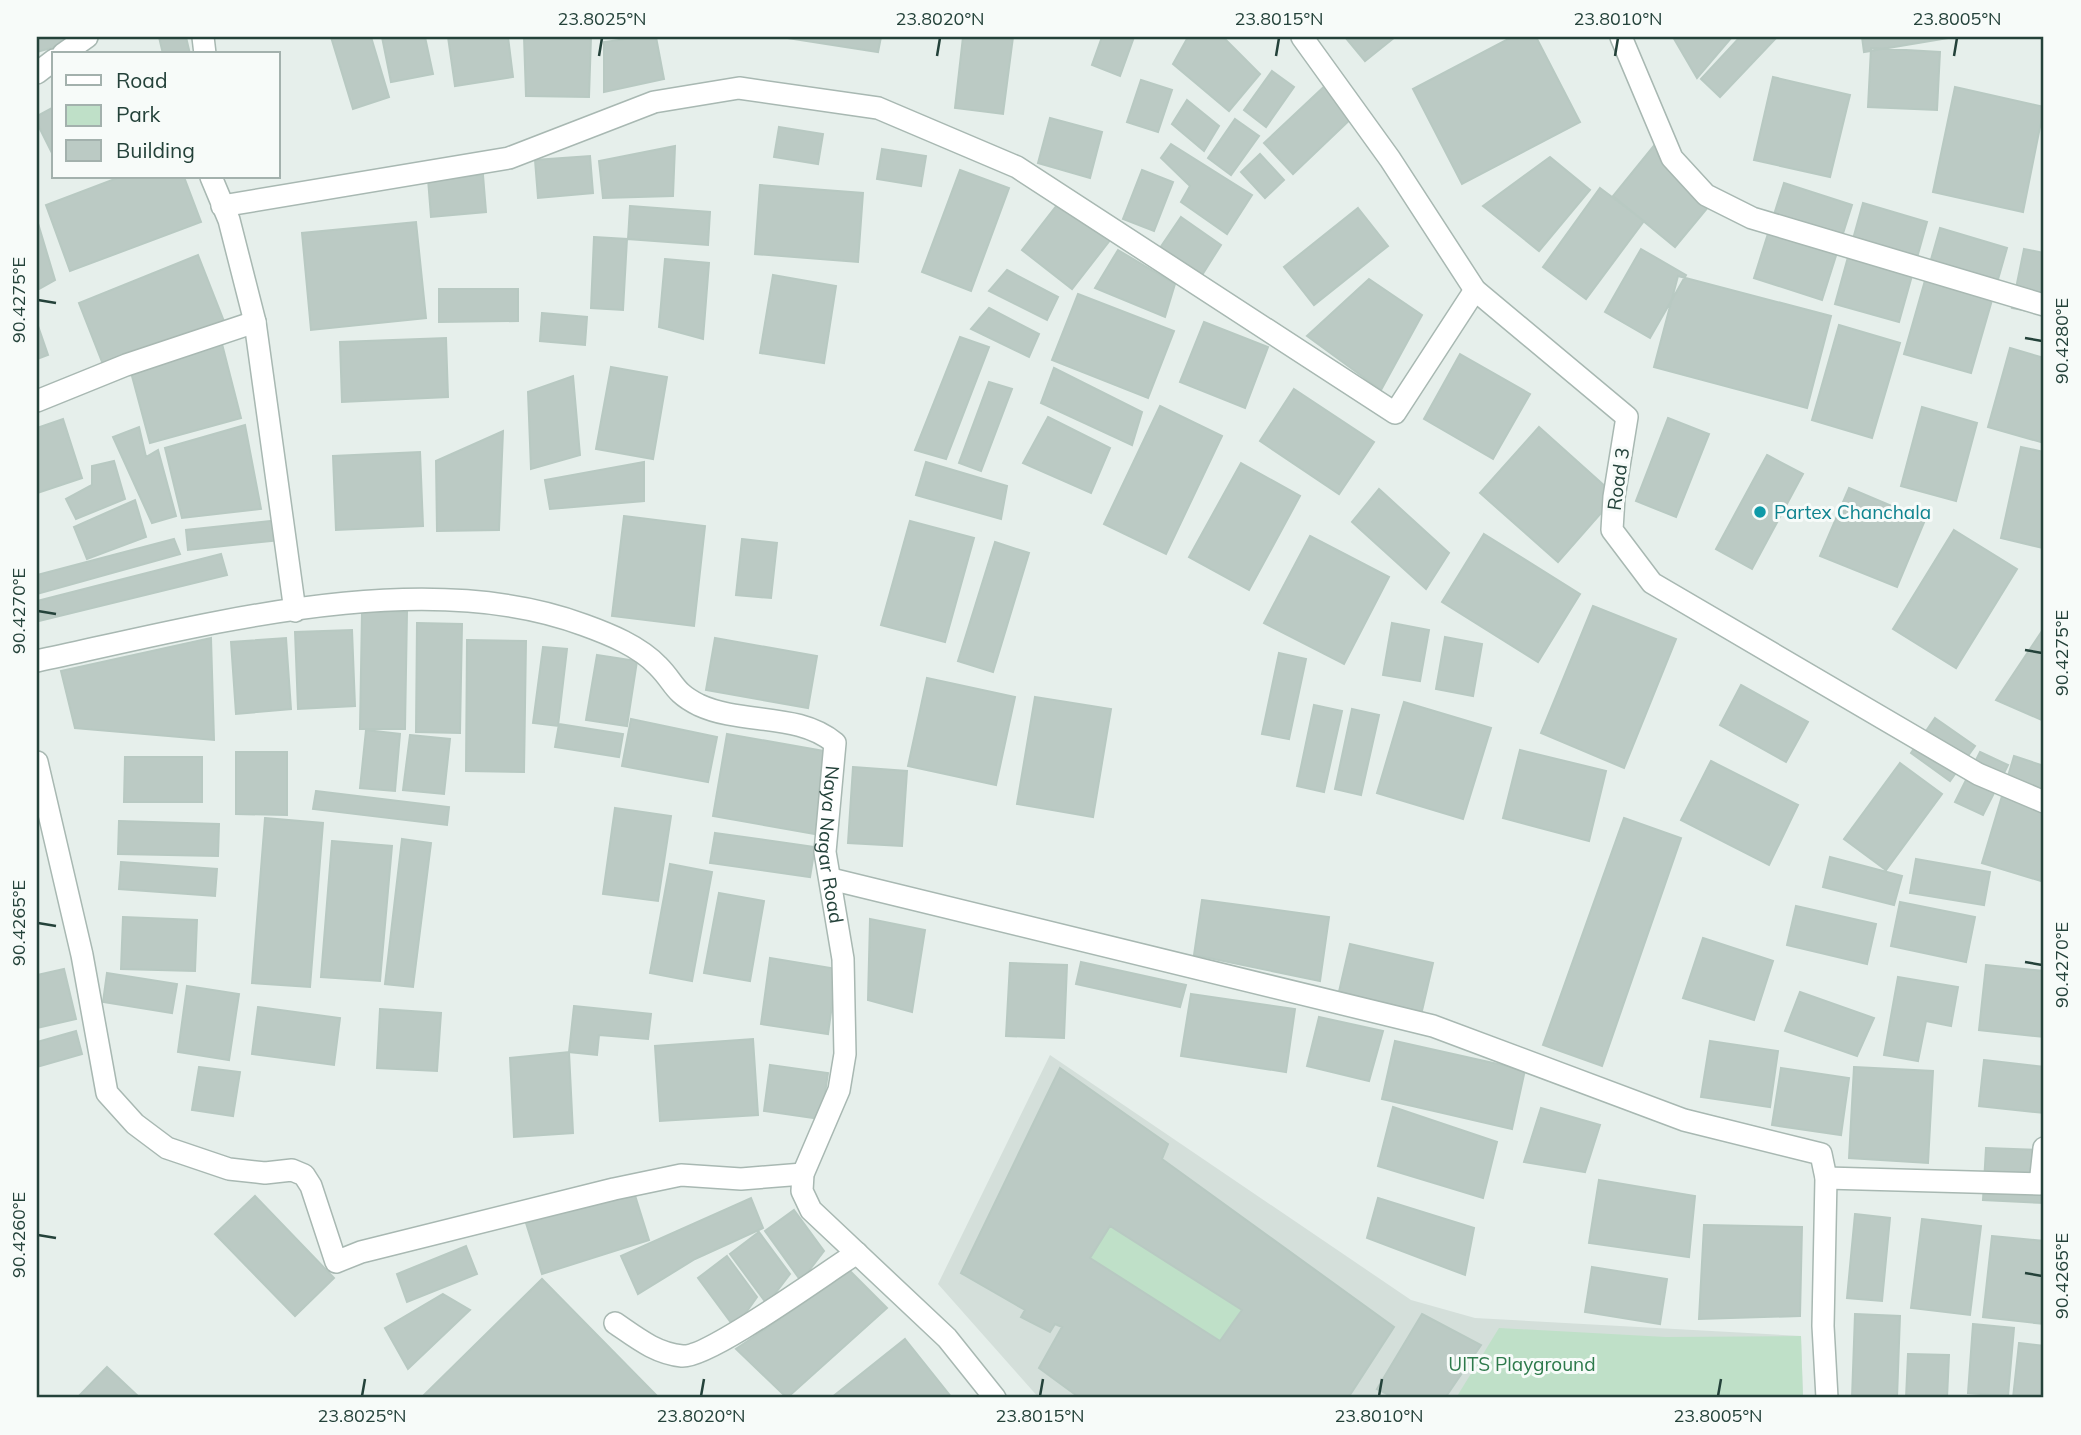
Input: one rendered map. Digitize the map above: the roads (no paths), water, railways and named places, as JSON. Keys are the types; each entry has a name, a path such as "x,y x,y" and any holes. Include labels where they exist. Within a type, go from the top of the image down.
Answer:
{"street":[{"path":"66,52 87,37"},
{"name":"Road 3","path":"1302,37 1390,159 1475,290 1627,417 1614,497 1612,530 1652,583 1978,774 2044,802"},
{"path":"1620,37 1672,158 1706,194 1752,218 2044,305"},
{"path":"37,73 52,62"},
{"path":"222,206 509,158 654,102 739,88 878,108 1017,167 1395,413 1475,290"},
{"path":"37,661 243,617 295,611 255,321 211,178"},
{"path":"37,401 126,365 255,321"},
{"name":"Naya Nagar Road","path":"295,611 402,598 509,604 583,624 629,645 658,666 673,689 699,705 729,715 781,722 822,732 835,743 825,852 843,959 845,1054 839,1090 803,1174"},
{"path":"37,762 82,955 107,1093 135,1124 167,1148 229,1169 265,1172 292,1170 304,1175 311,1186 336,1262 385,1246 681,1175 741,1179 803,1174 802,1191 811,1210 947,1338 995,1398"},
{"path":"831,879 1433,1026 1684,1120 1821,1154 1826,1178 1823,1326 1827,1398"},
{"path":"1826,1178 2040,1184 2044,1148"},
{"path":"615,1323 654,1350 685,1356 718,1344 857,1253"}],"place":[{"name":"Partex Chanchala","path":"1760,512"}],"park label":[{"name":"UITS Playground","path":"1522,1364"}]}
